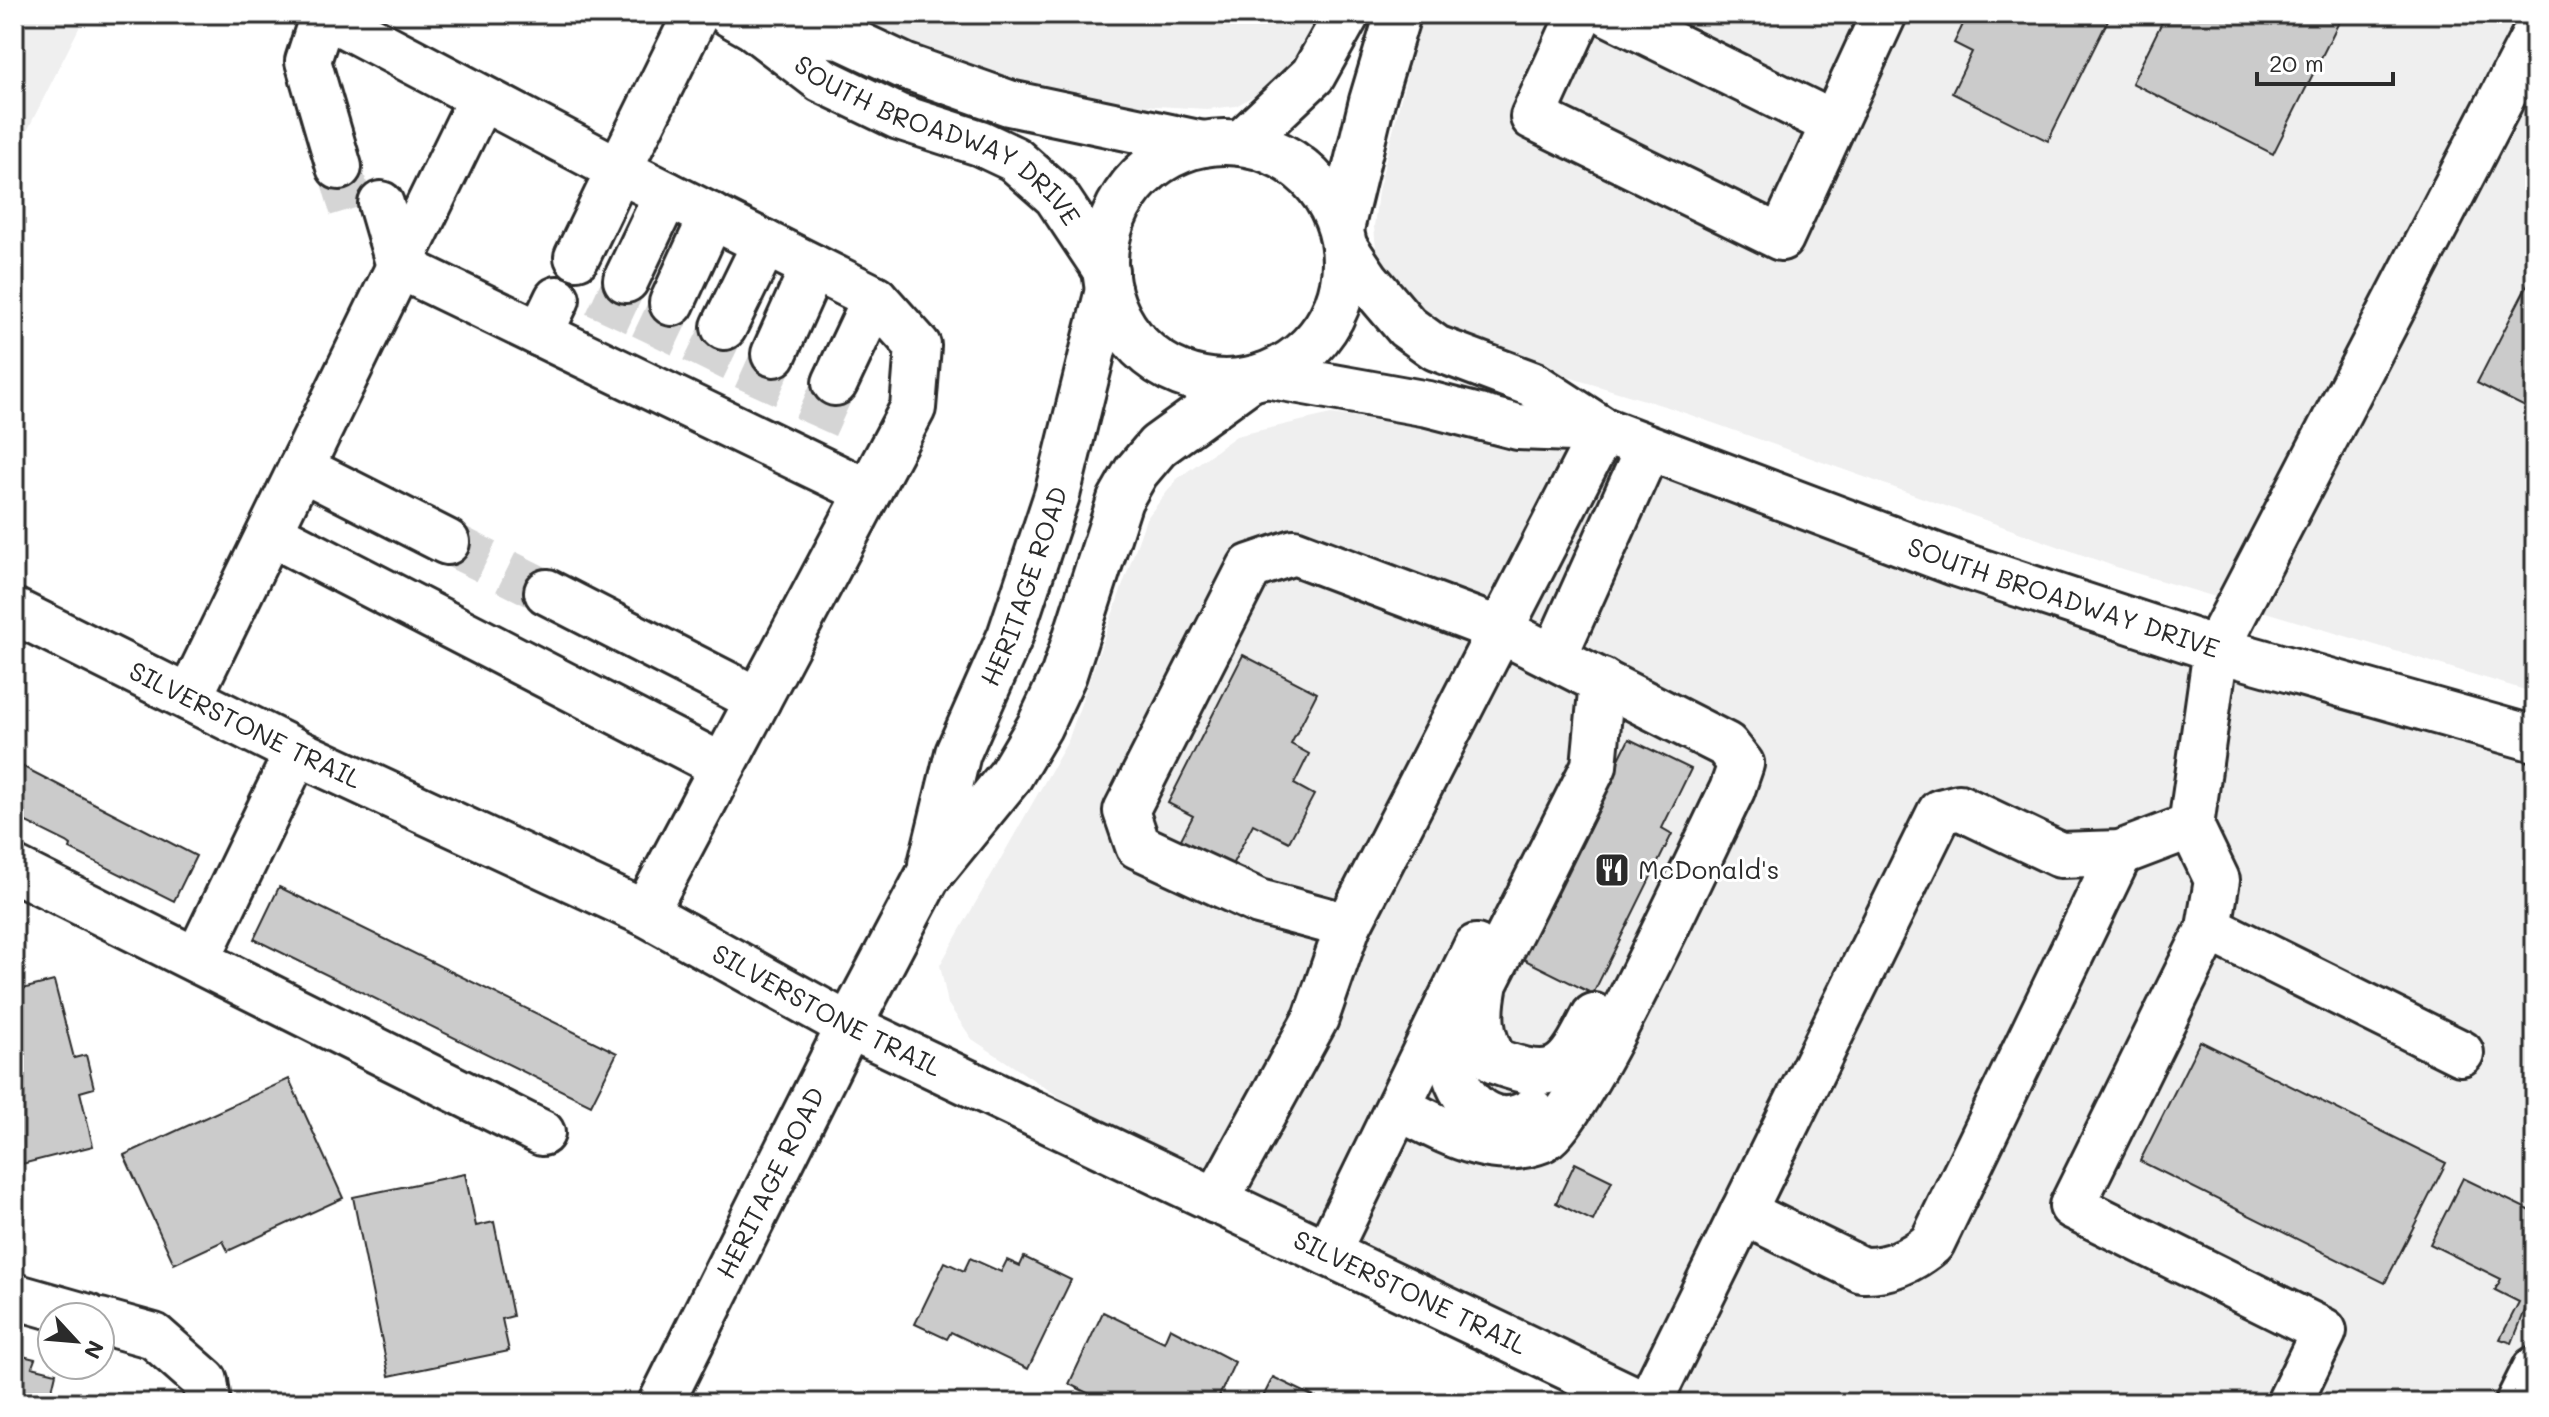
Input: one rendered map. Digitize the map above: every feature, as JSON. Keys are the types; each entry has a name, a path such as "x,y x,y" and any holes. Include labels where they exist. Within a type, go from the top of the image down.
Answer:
{"main road":[{"path":"353,162 308,61 323,14 619,170 875,298 918,346 913,408 645,913"},
{"path":"577,257 696,14"},
{"path":"1347,14 1313,75 1222,143 1158,163 1132,187 1111,225 1107,280 1127,331 1160,364 1194,378 1230,383 1257,378 1298,357 1324,331 1333,315 1344,281 1343,237 1372,101 1398,14"},
{"path":"1580,14 1533,117 1781,238 1884,14"},
{"path":"1610,14 1832,123"},
{"name":"SOUTH BROADWAY DRIVE","path":"741,20 840,36 904,66 1009,103 1222,143"},
{"name":"SOUTH BROADWAY DRIVE","path":"741,20 822,80 899,117 980,143 1014,159 1056,196 1107,280"},
{"path":"2289,1403 2324,1331 2072,1206 2209,928 2217,880 2191,826 2216,649 2535,34"},
{"path":"189,698 481,98"},
{"path":"1222,143 1274,152 1304,170 1326,197 1343,237"},
{"path":"626,280 667,194"},
{"path":"367,209 399,266 548,316 598,340 808,443 868,492"},
{"path":"672,303 712,216"},
{"name":"SOUTH BROADWAY DRIVE","path":"1343,237 1367,280 1407,327 1436,348 1532,384 1603,430 1955,563 2216,649 2535,739"},
{"path":"724,327 765,243"},
{"path":"774,354 813,267"},
{"name":"HERITAGE ROAD","path":"927,878 958,753 1010,636 1057,495 1107,280"},
{"path":"835,383 875,298"},
{"name":"SOUTH BROADWAY DRIVE","path":"1257,378 1428,404 1518,427 1603,430"},
{"name":"HERITAGE ROAD","path":"661,1403 849,1026 927,878 1010,776 1039,727 1064,674 1120,500 1136,472 1158,446 1257,378"},
{"path":"1216,1201 1316,1018 1348,926 1603,430"},
{"path":"1554,657 1648,448"},
{"path":"301,468 447,542"},
{"path":"270,533 722,766"},
{"path":"1348,926 1259,902 1138,846 1126,811 1250,567 1294,552 1500,630 1726,745 1741,764 1732,790 1586,1087 1545,1140 1504,1150 1458,1137 1399,1108"},
{"path":"547,592 758,700"},
{"name":"SILVERSTONE TRAIL","path":"14,611 297,752 645,913 849,1026 1646,1403"},
{"path":"1602,681 1594,766 1452,1046 1453,1071 1461,1093 1478,1111 1499,1121 1523,1117 1559,1089 1726,745"},
{"path":"1327,1253 1602,681"},
{"path":"197,960 297,752"},
{"path":"1646,1403 1940,812 1959,807 2060,855 2120,853 2191,826"},
{"path":"1743,1212 1862,1270 1881,1271 1919,1254 1932,1243 2120,853"},
{"path":"14,869 542,1133"},
{"path":"2209,928 2461,1053"},
{"path":"14,1296 36,1302"},
{"path":"116,1325 154,1336 205,1381 208,1403"},
{"path":"2518,1403 2535,1369"}],"shaded area":[{"path":"14,14 86,14 14,157"},
{"path":"840,14 1325,14 1304,51 1262,91 1236,106 1207,109 1124,104 995,74 917,49"},
{"path":"1422,14 2535,14 2535,693 2122,569 1671,408 1482,351 1427,318 1389,275 1376,249 1374,227 1378,191"},
{"path":"1331,414 1415,425 1603,430 2535,739 2535,1403 1643,1403 1216,1201 972,1039 948,1004 940,965 1068,741 1146,519 1177,479 1236,436"}],"building":[{"path":"1968,14 1993,23 1997,14 2111,14 2048,141 1952,93 1972,52 1954,43"},
{"path":"2166,14 2343,14 2273,154 2132,83"},
{"path":"2535,270 2535,412 2477,383"},
{"path":"1243,655 1317,693 1291,744 1309,754 1294,784 1314,795 1289,842 1253,824 1216,896 1165,870 1193,816 1168,803"},
{"name":"McDonald's","path":"1629,739 1691,769 1662,828 1672,834 1593,994 1521,958 1546,906 1551,908 1601,806 1597,804"},
{"path":"14,762 196,856 174,901 70,849 71,845 67,842 14,816"},
{"path":"279,887 617,1053 591,1105 254,939"},
{"path":"54,981 74,1058 86,1055 94,1088 80,1092 93,1146 14,1166 14,991"},
{"path":"2200,1041 2446,1163 2385,1283 2140,1161"},
{"path":"289,1079 343,1198 228,1251 223,1241 174,1264 124,1155"},
{"path":"1575,1163 1612,1181 1593,1221 1556,1203"},
{"path":"465,1174 476,1226 494,1222 513,1316 502,1319 509,1351 389,1376 353,1197"},
{"path":"2463,1178 2531,1211 2535,1206 2535,1285 2512,1343 2500,1339 2519,1302 2495,1290 2501,1279 2430,1244"},
{"path":"1024,1257 1071,1280 1028,1369 951,1332 947,1339 915,1324 945,1262 964,1271 970,1258 1001,1272 1007,1260 1020,1266"},
{"path":"1103,1312 1164,1342 1170,1328 1235,1362 1216,1403 1197,1399 1195,1403 1108,1403 1069,1384"},
{"path":"14,1354 35,1359 32,1367 36,1368 36,1381 54,1381 49,1403 14,1403"},
{"path":"1273,1377 1325,1402 1325,1403 1260,1403"}],"tunnel":[{"path":"339,167 353,213"},
{"path":"606,323 626,280"},
{"path":"652,345 672,303"},
{"path":"703,370 724,327"},
{"path":"755,396 774,354"},
{"path":"815,427 835,383"},
{"path":"447,542 547,592"}],"place":[{"name":"McDonald's","path":"1612,870"}]}
